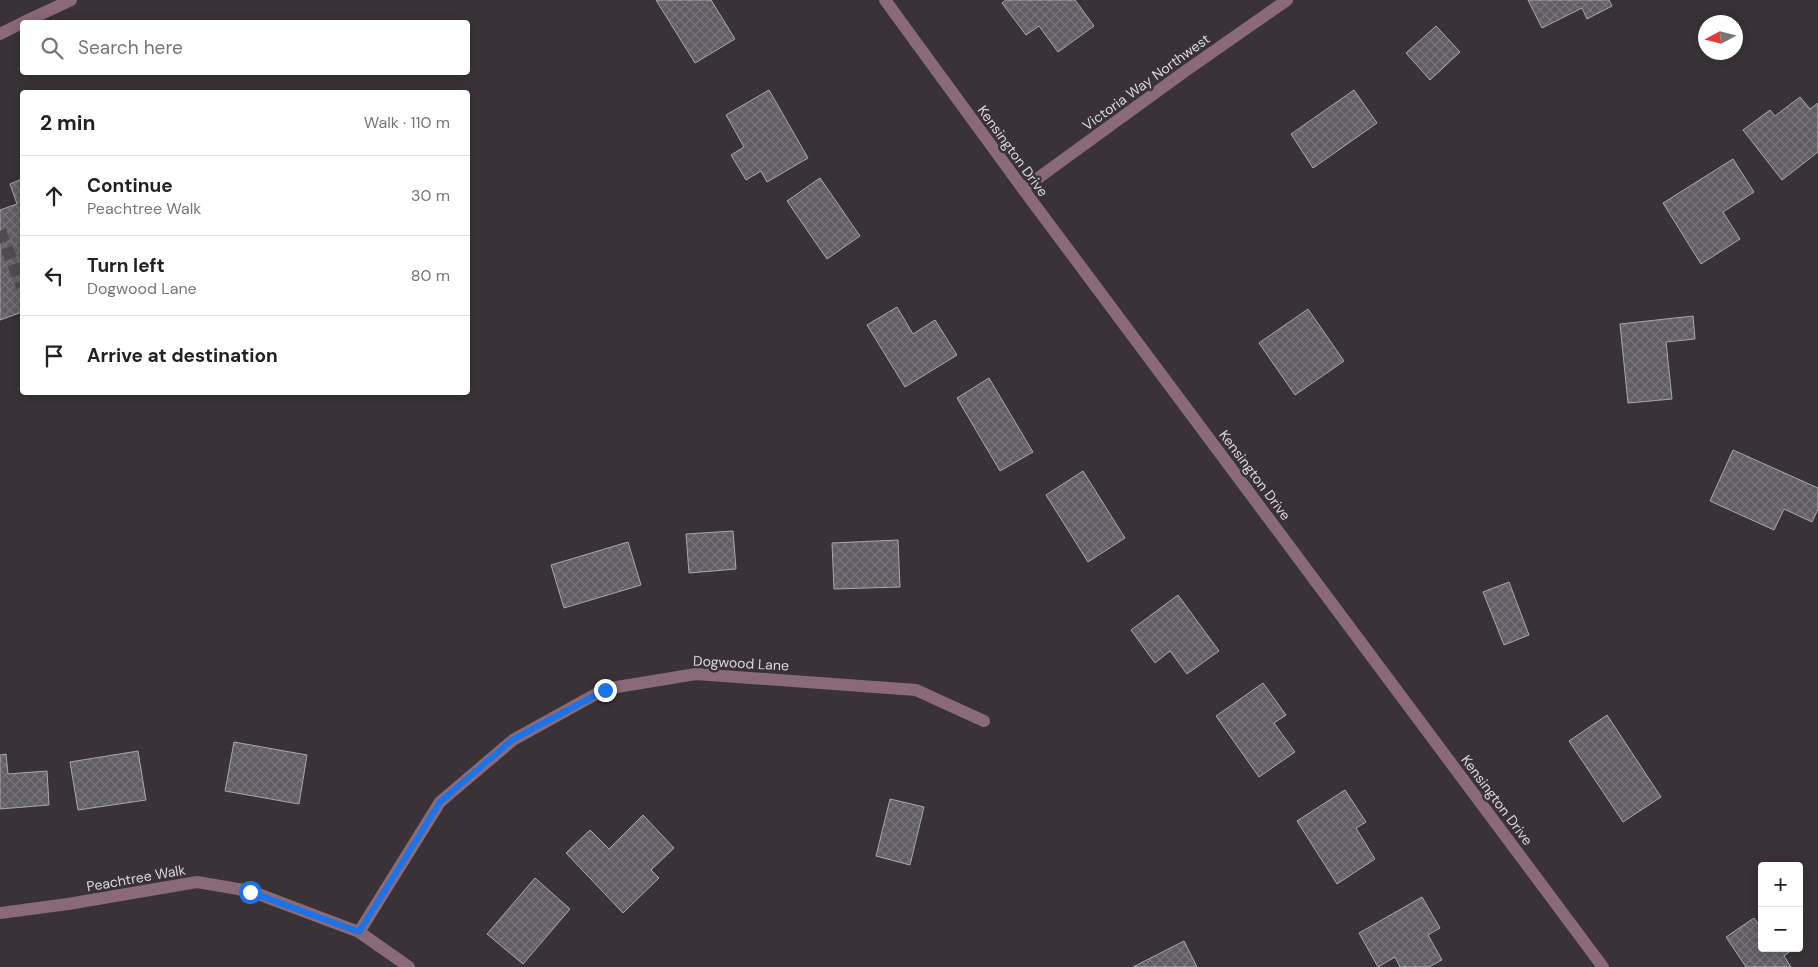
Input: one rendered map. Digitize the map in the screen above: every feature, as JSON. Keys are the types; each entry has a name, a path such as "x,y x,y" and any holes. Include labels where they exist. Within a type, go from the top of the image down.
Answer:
{"street":[{"path":"29,20 71,0"},
{"name":"Kensington Drive","path":"885,0 1022,189 1603,967"},
{"name":"Victoria Way Northwest","path":"1022,189 1287,0"},
{"path":"0,34 20,24"},
{"name":"Dogwood Lane","path":"359,932 440,802 512,740 605,690 696,674 916,690 984,721"},
{"name":"Peachtree Walk","path":"0,913 68,904 197,882 250,892 359,932 409,967"}],"building":[{"path":"656,0 711,0 735,39 695,63"},
{"path":"1006,0 1075,0 1094,26 1058,52 1039,26 1026,35 1002,3"},
{"path":"1528,0 1609,0 1612,6 1587,19 1582,8 1542,28"},
{"path":"1436,26 1460,52 1430,80 1406,53"},
{"path":"769,90 808,158 767,182 761,171 746,180 731,155 744,147 726,115"},
{"path":"1354,90 1377,123 1313,168 1291,134"},
{"path":"1800,97 1810,109 1818,103 1818,152 1782,180 1743,130 1770,110 1775,116"},
{"path":"1733,159 1754,192 1723,212 1740,239 1701,264 1663,203"},
{"path":"820,178 860,236 827,259 787,201"},
{"path":"20,180 20,313 0,320 0,210 17,204 10,184"},
{"path":"897,307 913,334 935,320 957,355 905,387 867,325"},
{"path":"1308,309 1344,361 1295,395 1259,343"},
{"path":"1693,316 1695,339 1666,342 1672,399 1628,403 1620,324"},
{"path":"989,378 1033,452 1000,471 957,398"},
{"path":"1733,450 1818,488 1818,509 1812,522 1784,509 1774,530 1710,501"},
{"path":"1083,471 1125,538 1088,562 1046,495"},
{"path":"733,531 736,569 689,573 686,534"},
{"path":"898,540 900,587 834,589 832,543"},
{"path":"628,542 641,585 564,608 551,565"},
{"path":"1509,582 1529,635 1504,645 1483,592"},
{"path":"1178,595 1219,651 1187,674 1170,651 1155,663 1131,630"},
{"path":"1263,683 1286,715 1274,723 1295,752 1259,777 1216,716"},
{"path":"1607,715 1661,797 1623,822 1569,741"},
{"path":"234,742 307,755 299,804 225,791"},
{"path":"138,751 146,800 78,810 70,762"},
{"path":"6,754 8,774 47,771 49,805 0,809 0,755"},
{"path":"1345,790 1366,822 1356,828 1375,859 1337,884 1297,821"},
{"path":"890,799 924,807 910,865 876,856"},
{"path":"643,815 674,848 651,870 659,878 623,913 566,853 590,830 609,849"},
{"path":"535,878 570,909 523,964 487,934"},
{"path":"1422,897 1440,928 1428,935 1442,960 1429,967 1400,967 1395,957 1378,967 1359,933"},
{"path":"1754,918 1758,924 1758,952 1789,952 1784,956 1791,967 1746,967 1726,937"},
{"path":"1184,941 1197,967 1133,967"}],"tunnel":[{"path":"0,231 20,282"}],"route":[{"path":"250,892 359,932 440,802 512,740 605,690"}]}
